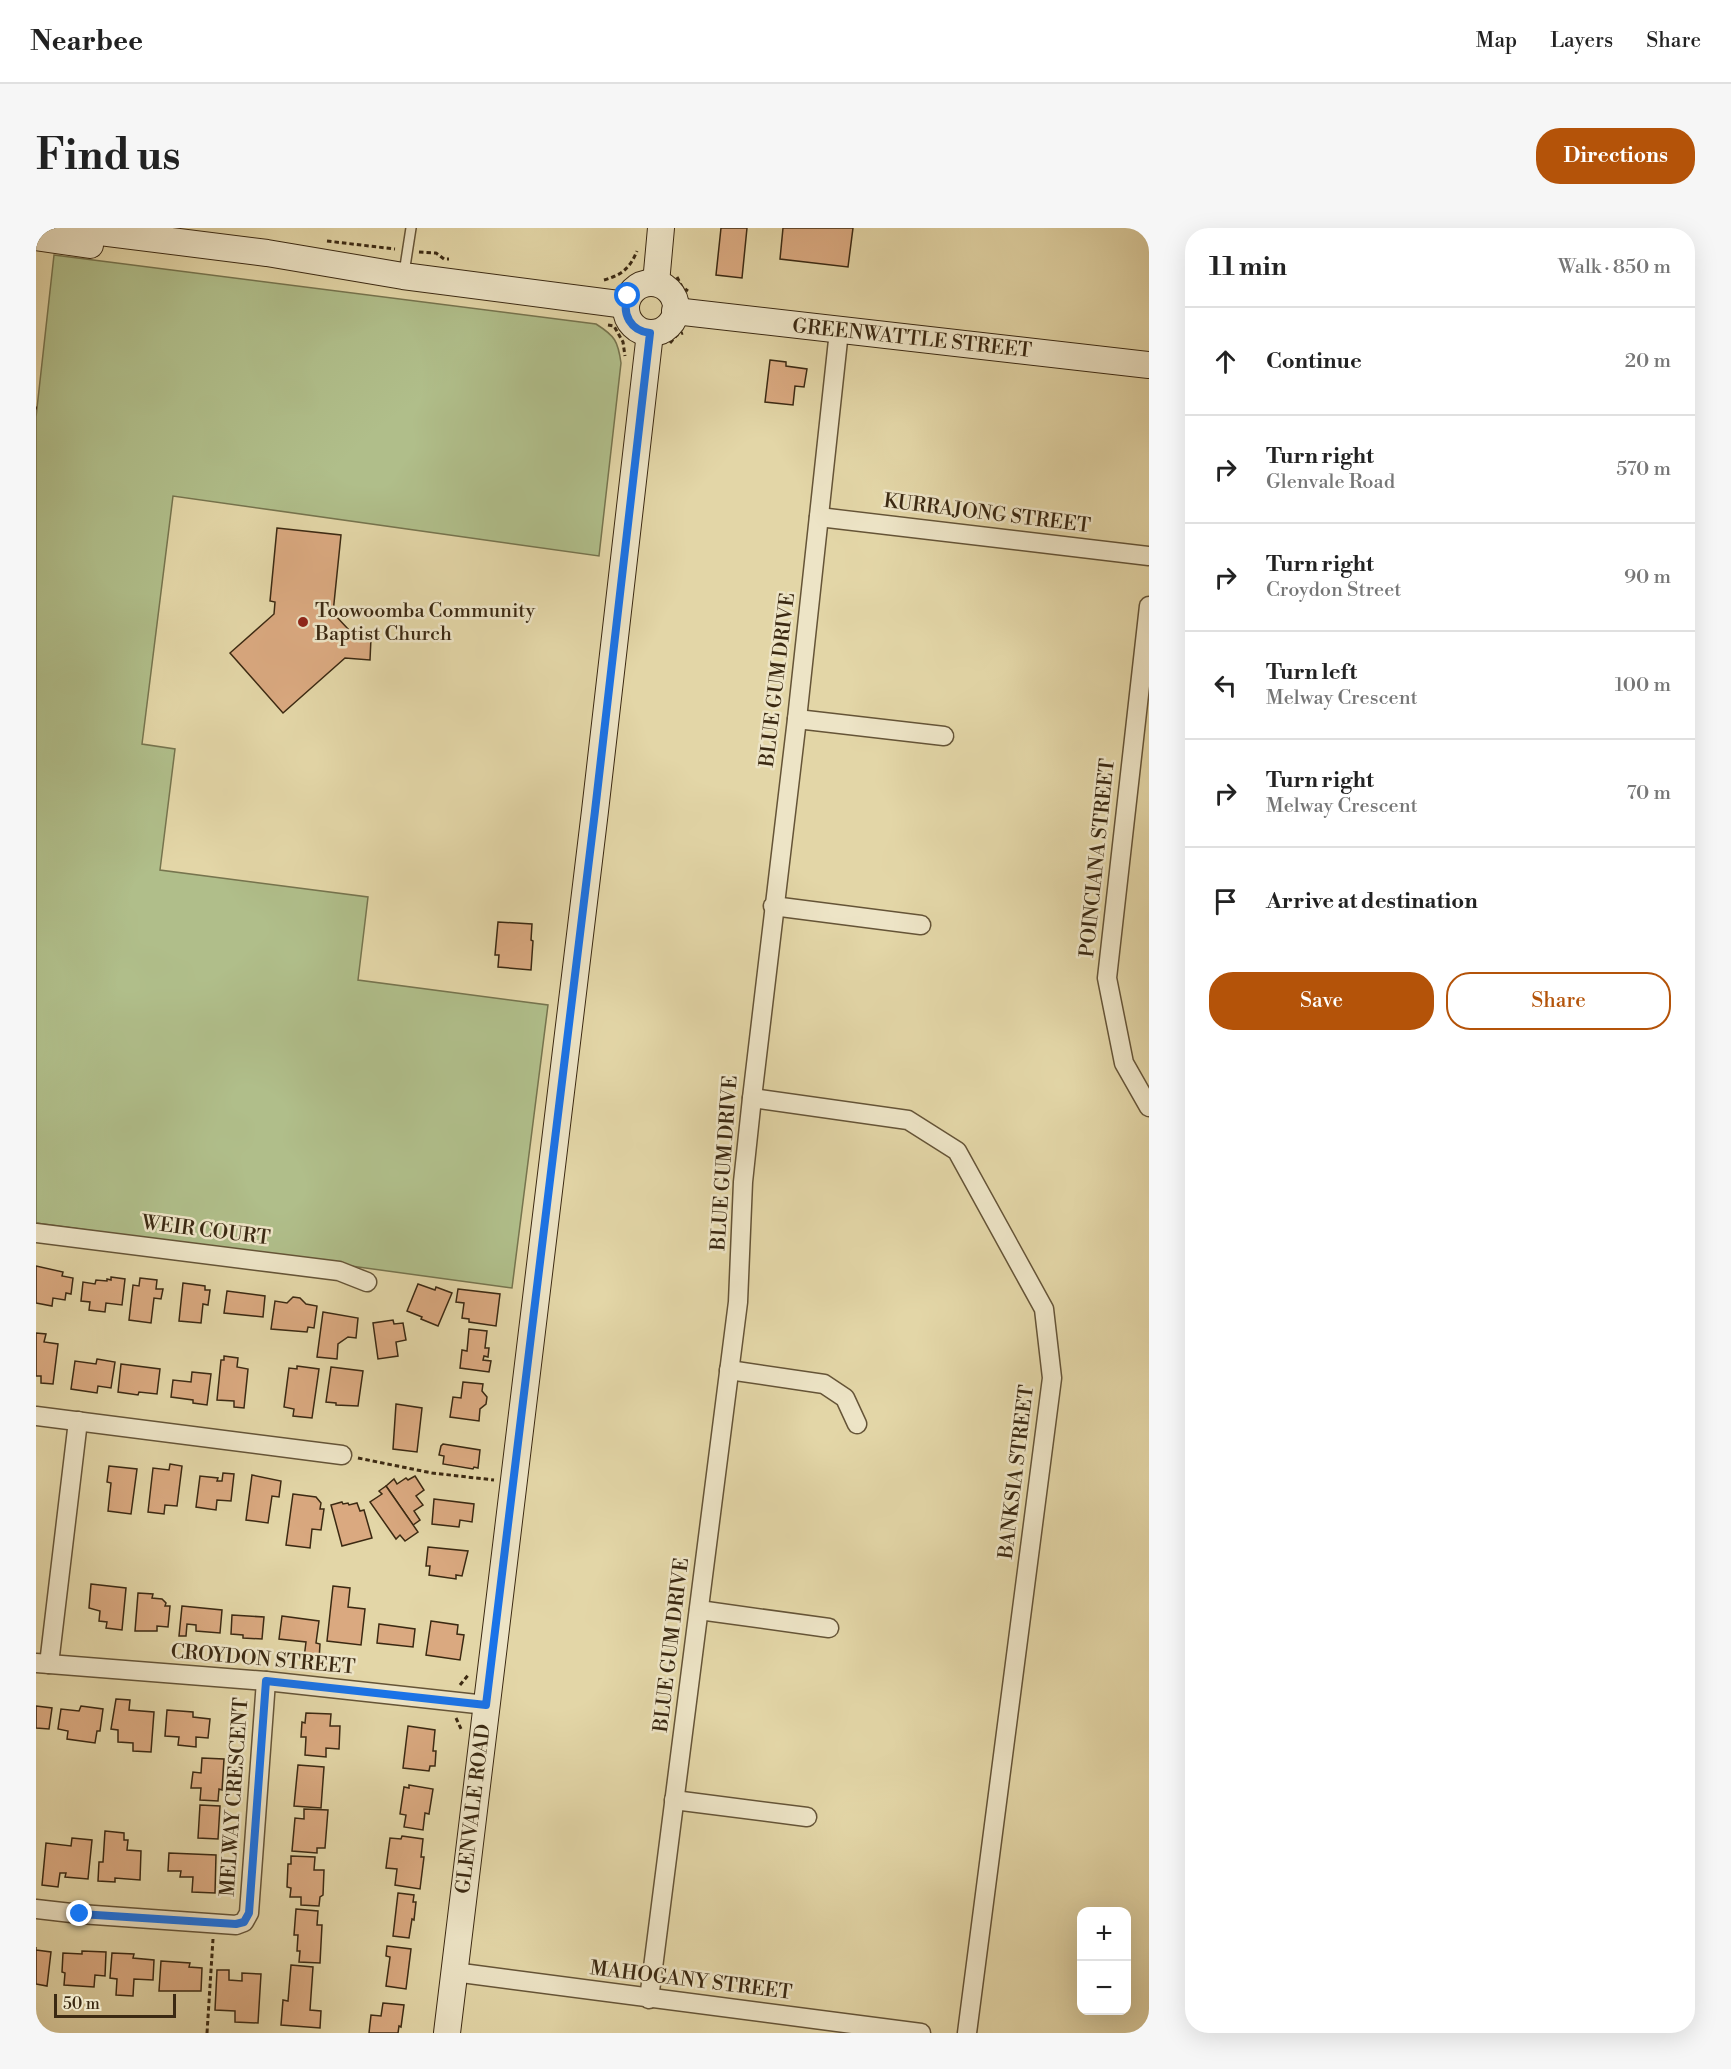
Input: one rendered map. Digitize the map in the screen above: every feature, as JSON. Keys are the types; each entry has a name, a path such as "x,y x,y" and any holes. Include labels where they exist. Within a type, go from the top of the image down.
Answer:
{"street":[{"path":"68,228 267,254 406,263 626,305"},
{"path":"656,283 661,228"},
{"path":"36,237 264,266 406,263"},
{"path":"656,283 671,293 675,302 684,303 667,327 659,332 650,333 633,326 626,314 626,305 631,292 638,286 656,283"},
{"name":"GREENWATTLE STREET","path":"684,303 839,331 1149,365"},
{"name":"BLUE GUM DRIVE","path":"648,1999 738,1302 743,1182 839,331"},
{"name":"GLENVALE ROAD","path":"447,2033 596,801 650,333"},
{"name":"KURRAJONG STREET","path":"819,517 1149,556"},
{"name":"POINCIANA STREET","path":"1149,606 1107,978 1124,1063 1149,1107"},
{"path":"796,719 944,736"},
{"path":"773,906 921,925"},
{"name":"BANKSIA STREET","path":"752,1098 908,1120 957,1151 1044,1309 1052,1378 967,2033"},
{"name":"WEIR COURT","path":"36,1233 339,1271 368,1282"},
{"path":"729,1370 824,1384 845,1398 857,1424"},
{"path":"36,1416 342,1455"},
{"path":"42,1664 78,1421"},
{"path":"699,1610 829,1628"},
{"name":"CROYDON STREET","path":"42,1664 266,1681 486,1705"},
{"name":"MELWAY CRESCENT","path":"36,1909 214,1923 244,1922 249,1913 266,1681"},
{"path":"674,1800 807,1817"},
{"name":"MAHOGANY STREET","path":"454,1972 921,2033"}],"lane":[{"path":"406,263 411,228"}],"path":[{"path":"390,249 406,263 436,253 444,259 456,260"},
{"path":"603,281 623,273 638,250"},
{"path":"677,268 684,303"},
{"path":"604,324 614,326 623,342 625,352"},
{"path":"342,1455 432,1473 498,1481"},
{"path":"207,2033 214,1923"}],"green space":[{"path":"54,255 596,324 608,332 617,344 621,363 599,556 173,496 142,744 175,749 160,870 368,897 358,980 548,1005 512,1288 36,1223 36,417"}],"building":[{"path":"721,228 747,228 742,278 716,275"},
{"path":"783,228 853,228 848,267 780,259"},
{"path":"770,360 786,362 786,366 807,369 804,387 795,386 793,405 765,402"},
{"name":"Toowoomba Community Baptist Church","path":"277,528 341,535 333,613 349,630 348,636 371,638 370,660 345,658 283,713 230,653 274,614 275,602 270,601"},
{"path":"498,922 532,924 531,970 498,967 499,955 495,955"},
{"path":"36,1266 63,1272 62,1276 73,1278 71,1294 66,1293 65,1300 53,1298 52,1306 36,1303"},
{"path":"111,1277 125,1279 122,1305 106,1303 105,1312 89,1310 90,1302 81,1301 83,1282 95,1284 96,1280 107,1281 107,1279 111,1280"},
{"path":"140,1278 157,1280 156,1289 163,1289 161,1299 154,1298 151,1323 129,1320 133,1285 139,1286"},
{"path":"183,1283 205,1286 205,1290 210,1290 208,1305 203,1304 201,1323 179,1321"},
{"path":"418,1284 452,1293 438,1326 407,1311"},
{"path":"458,1289 500,1294 496,1326 469,1322 469,1319 462,1318 464,1303 456,1302"},
{"path":"227,1291 265,1296 263,1317 224,1313"},
{"path":"293,1297 300,1298 306,1304 317,1306 314,1328 308,1327 307,1332 271,1329 275,1301 287,1303"},
{"path":"323,1312 358,1318 356,1338 348,1337 338,1344 337,1359 317,1357"},
{"path":"393,1320 394,1324 403,1323 406,1340 396,1342 398,1356 378,1359 373,1323"},
{"path":"469,1329 487,1331 485,1348 489,1348 488,1357 484,1356 483,1360 491,1361 489,1372 460,1368 462,1350 467,1351"},
{"path":"36,1333 46,1334 44,1342 58,1344 53,1384 41,1383 41,1376 36,1376"},
{"path":"224,1356 238,1358 237,1367 248,1369 244,1408 234,1407 234,1401 217,1400 221,1360 224,1360"},
{"path":"97,1359 115,1362 111,1388 98,1386 97,1393 71,1389 75,1361 96,1364"},
{"path":"121,1364 160,1369 157,1394 139,1392 138,1395 118,1392"},
{"path":"297,1366 319,1369 312,1418 293,1416 294,1409 284,1407 289,1368 297,1369"},
{"path":"331,1367 363,1371 358,1406 326,1402"},
{"path":"192,1372 211,1374 207,1405 193,1403 193,1400 171,1397 173,1380 191,1382"},
{"path":"463,1382 483,1384 482,1391 487,1397 486,1404 480,1409 479,1421 450,1417 453,1397 461,1398"},
{"path":"396,1404 422,1408 417,1452 393,1449"},
{"path":"443,1444 480,1450 478,1468 443,1464 444,1456 439,1455"},
{"path":"170,1464 182,1466 177,1506 165,1505 164,1514 148,1512 153,1468 169,1470"},
{"path":"109,1466 137,1469 131,1514 108,1511 111,1483 107,1482"},
{"path":"223,1473 234,1474 231,1501 217,1500 216,1510 196,1507 200,1476 218,1478 217,1481 222,1481"},
{"path":"252,1475 281,1481 279,1497 272,1496 268,1523 246,1520"},
{"path":"415,1476 424,1490 416,1496 423,1505 414,1511 420,1520 413,1525 386,1486 394,1479 397,1484 406,1478 408,1480"},
{"path":"386,1486 418,1532 405,1541 400,1535 396,1539 370,1502 382,1494 379,1491"},
{"path":"293,1494 316,1497 321,1503 320,1509 324,1509 321,1530 312,1529 310,1548 286,1545"},
{"path":"434,1499 474,1504 472,1522 460,1520 459,1527 432,1524"},
{"path":"342,1502 349,1505 357,1503 360,1511 364,1510 372,1538 342,1546 331,1505"},
{"path":"428,1547 468,1551 462,1576 456,1575 456,1579 429,1575 430,1566 426,1566"},
{"path":"91,1584 126,1588 122,1630 106,1628 107,1622 99,1621 100,1611 89,1608"},
{"path":"333,1586 350,1588 348,1607 365,1609 361,1645 327,1641"},
{"path":"138,1593 153,1594 152,1598 162,1599 166,1603 165,1606 170,1606 168,1627 157,1626 157,1631 135,1631"},
{"path":"182,1606 222,1610 220,1633 196,1631 196,1625 187,1624 186,1636 179,1636"},
{"path":"232,1615 264,1617 262,1639 243,1638 243,1635 231,1634"},
{"path":"282,1616 319,1621 316,1643 320,1644 319,1660 304,1658 306,1642 279,1639"},
{"path":"431,1621 458,1625 457,1634 464,1635 460,1660 426,1655"},
{"path":"379,1624 415,1629 413,1647 377,1643"},
{"path":"116,1699 130,1700 129,1710 154,1712 151,1752 133,1751 133,1743 118,1742 118,1730 111,1729"},
{"path":"36,1706 52,1708 49,1729 36,1728"},
{"path":"81,1706 103,1709 100,1731 97,1731 95,1743 67,1739 68,1731 58,1729 61,1709 79,1711"},
{"path":"167,1710 193,1712 193,1717 210,1719 208,1738 196,1737 196,1747 178,1745 179,1737 165,1736"},
{"path":"306,1713 331,1714 330,1726 340,1726 339,1749 326,1748 326,1757 305,1755 306,1737 301,1737 302,1722 305,1723"},
{"path":"408,1726 435,1730 433,1751 436,1751 435,1766 430,1766 429,1771 403,1768"},
{"path":"202,1758 224,1759 222,1790 219,1789 218,1801 200,1800 201,1788 191,1788 193,1772 201,1773"},
{"path":"298,1765 324,1767 321,1808 294,1806"},
{"path":"409,1785 433,1789 429,1814 425,1813 423,1830 404,1827 406,1815 400,1814 404,1787 409,1788"},
{"path":"200,1805 220,1806 218,1839 198,1838"},
{"path":"304,1809 328,1810 325,1848 317,1848 317,1853 292,1851 295,1818 304,1819"},
{"path":"105,1831 124,1833 124,1840 128,1840 127,1850 141,1851 140,1880 115,1878 115,1882 98,1881 99,1862 103,1862"},
{"path":"402,1836 423,1839 421,1857 424,1857 420,1889 395,1885 397,1869 386,1868 390,1838 401,1839"},
{"path":"72,1838 92,1840 88,1879 65,1877 66,1873 60,1873 58,1887 42,1885 46,1843 71,1846"},
{"path":"169,1853 216,1855 215,1893 192,1892 193,1877 180,1877 181,1871 168,1871"},
{"path":"291,1856 315,1857 314,1870 324,1870 323,1895 320,1897 319,1906 301,1905 301,1897 290,1897 291,1888 287,1887 288,1864 291,1864"},
{"path":"398,1893 414,1895 413,1902 416,1902 409,1938 393,1936"},
{"path":"296,1909 318,1911 317,1925 322,1925 320,1963 299,1962 298,1935 294,1935"},
{"path":"387,1946 411,1949 406,1989 386,1986 390,1957 386,1956"},
{"path":"36,1950 51,1952 47,1986 36,1984"},
{"path":"82,1951 106,1952 105,1976 95,1975 94,1987 64,1985 63,1953 82,1954"},
{"path":"112,1953 134,1954 133,1958 154,1960 153,1980 134,1979 133,1996 116,1995 117,1979 110,1978"},
{"path":"161,1961 190,1963 189,1967 202,1968 201,1991 159,1991"},
{"path":"291,1965 313,1967 310,2010 321,2011 320,2028 281,2025 283,2000 288,2001"},
{"path":"217,1970 229,1970 229,1980 242,1981 242,1973 261,1974 258,2023 235,2022 235,2011 215,2010"},
{"path":"383,2003 404,2005 398,2033 369,2033 371,2015 381,2016"}],"place":[{"name":"Toowoomba Community Baptist Church","path":"303,622"}],"route":[{"path":"80,1914 236,1924 244,1922 249,1913 266,1681 486,1705 595,811 650,333 637,329 630,322 626,314 628,296"}]}
